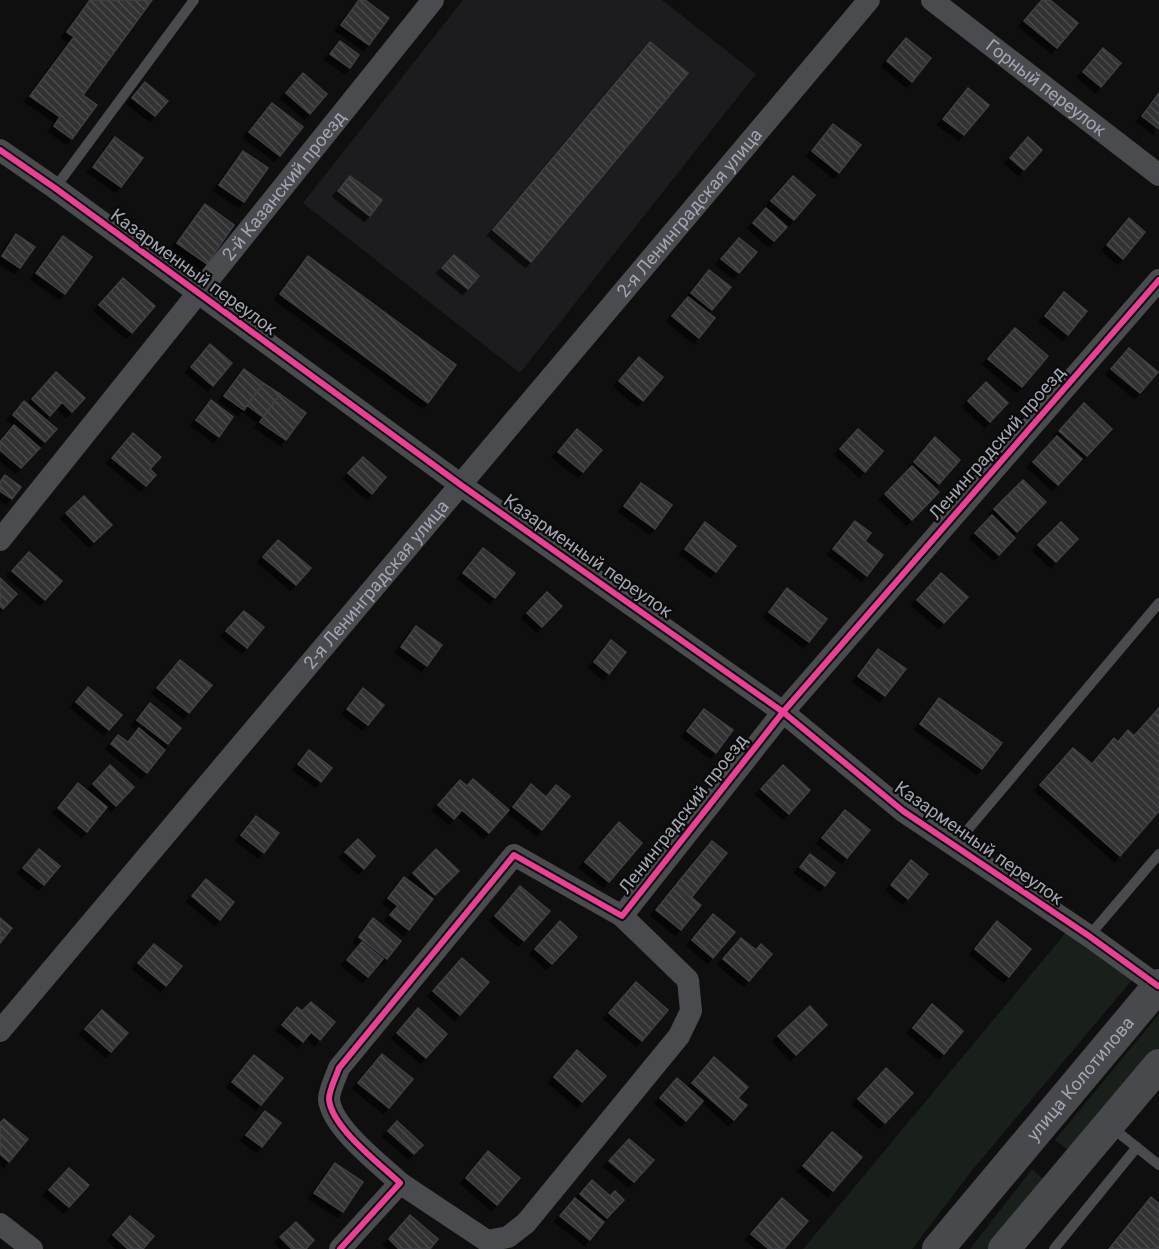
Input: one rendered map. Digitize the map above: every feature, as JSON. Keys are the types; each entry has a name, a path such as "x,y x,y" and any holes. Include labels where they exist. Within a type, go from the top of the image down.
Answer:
{"main road":[{"name":"улица Колотилова","path":"938,1249 1158,985"},
{"path":"1004,1249 1159,1065"},
{"name":"улица Колотилова","path":"1024,1146 1064,1178"}],"street":[{"name":"2-й Казанский проезд","path":"0,540 433,0"},
{"name":"2-я Ленинградская улица","path":"0,1031 869,0"},
{"name":"Горный переулок","path":"932,0 1159,175"},
{"name":"Казарменный переулок","path":"0,150 56,188 461,485 783,712 903,811 1158,985"},
{"name":"Ленинградский проезд","path":"622,916 783,712 1159,280"},
{"name":"Ленинградский проезд","path":"514,855 622,916 688,980 692,1011 679,1036 526,1223 508,1237 487,1241 400,1183 349,1134 334,1115 329,1098 339,1068 514,855"},
{"path":"340,1249 400,1183"},
{"path":"0,1224 32,1249"}],"lane":[{"path":"56,188 194,0"},
{"path":"954,846 1159,603"},
{"path":"1089,936 1159,854"},
{"path":"1109,1124 1159,1165"},
{"path":"1054,1249 1137,1147"}],"shaded area":[{"path":"463,0 662,0 756,74 520,373 303,203"},
{"path":"1068,930 1132,980 974,1168 912,1249 803,1249"},
{"path":"1159,1014 1159,1048 1072,1153 1055,1140"},
{"path":"1032,1169 1048,1184 996,1249 970,1249"}],"building":[{"path":"90,0 152,0 83,95 97,105 72,139 54,126 60,117 30,96 74,37 67,32"},
{"path":"359,0 365,0 389,18 369,45 341,25"},
{"path":"1042,0 1050,0 1078,23 1057,48 1024,21"},
{"path":"906,38 931,58 912,82 887,61"},
{"path":"340,41 359,55 350,68 330,54"},
{"path":"650,42 688,73 531,262 493,230"},
{"path":"1103,48 1121,63 1101,87 1083,72"},
{"path":"303,73 327,94 310,114 286,93"},
{"path":"145,82 168,101 155,116 132,98"},
{"path":"968,88 989,105 964,135 943,119"},
{"path":"1159,93 1159,129 1142,116"},
{"path":"272,103 303,127 280,156 249,132"},
{"path":"833,124 861,145 839,173 812,151"},
{"path":"115,137 143,158 121,187 93,167"},
{"path":"1028,137 1042,150 1024,170 1010,158"},
{"path":"243,151 268,168 244,202 219,185"},
{"path":"350,176 382,200 370,216 338,191"},
{"path":"793,176 815,195 794,220 771,201"},
{"path":"205,204 234,225 207,264 177,243"},
{"path":"766,208 787,227 774,241 753,223"},
{"path":"1129,218 1145,232 1123,259 1107,245"},
{"path":"16,234 35,247 20,268 2,256"},
{"path":"63,236 92,257 65,294 36,273"},
{"path":"739,238 757,252 739,273 721,259"},
{"path":"454,255 479,276 468,289 442,268"},
{"path":"308,256 456,365 428,403 280,294"},
{"path":"709,270 731,287 712,310 691,293"},
{"path":"123,278 155,306 132,333 99,305"},
{"path":"1064,292 1087,311 1068,335 1045,316"},
{"path":"688,297 715,318 699,338 672,316"},
{"path":"1015,328 1048,356 1022,387 988,359"},
{"path":"210,344 232,363 213,386 191,367"},
{"path":"1129,348 1158,372 1140,393 1111,369"},
{"path":"639,357 663,377 643,401 619,381"},
{"path":"244,369 263,383 244,410 224,396"},
{"path":"56,372 85,398 72,412 62,402 50,416 32,399"},
{"path":"986,382 1008,403 990,422 968,401"},
{"path":"263,383 280,394 263,417 247,405"},
{"path":"280,394 306,413 286,440 260,422"},
{"path":"211,400 233,417 219,437 196,420"},
{"path":"24,401 57,429 45,442 13,415"},
{"path":"1084,403 1112,429 1087,456 1059,431"},
{"path":"14,425 40,448 21,468 0,450 0,442"},
{"path":"577,429 602,450 583,472 558,452"},
{"path":"858,429 883,451 865,472 840,449"},
{"path":"133,433 161,457 150,469 156,475 146,486 112,458"},
{"path":"1057,436 1082,459 1058,485 1033,462"},
{"path":"935,437 960,460 939,484 914,462"},
{"path":"363,457 386,477 372,494 348,473"},
{"path":"912,466 939,492 912,520 885,494"},
{"path":"5,475 21,487 12,499 0,491 0,482"},
{"path":"1023,480 1046,502 1017,532 994,509"},
{"path":"641,483 672,505 655,529 624,506"},
{"path":"84,496 112,525 94,542 66,513"},
{"path":"992,515 1015,538 999,555 975,533"},
{"path":"855,521 871,533 865,541 883,555 867,576 833,549"},
{"path":"705,522 736,546 716,572 685,549"},
{"path":"1061,522 1078,539 1056,562 1038,545"},
{"path":"278,540 311,568 296,585 263,557"},
{"path":"483,548 515,573 495,598 463,573"},
{"path":"29,552 62,581 45,600 12,571"},
{"path":"941,573 968,597 944,623 917,600"},
{"path":"0,578 17,594 3,609 0,606"},
{"path":"787,588 827,619 809,642 769,612"},
{"path":"547,592 562,606 542,627 527,613"},
{"path":"244,611 264,627 247,648 226,631"},
{"path":"416,626 442,645 427,666 401,647"},
{"path":"611,640 626,652 609,674 594,662"},
{"path":"878,649 906,669 885,696 858,676"},
{"path":"180,660 212,685 189,713 157,688"},
{"path":"88,687 122,715 109,730 76,702"},
{"path":"363,688 384,705 368,725 347,709"},
{"path":"939,698 1002,743 982,769 920,724"},
{"path":"150,703 181,728 168,744 137,720"},
{"path":"1159,708 1159,811 1120,856 1040,785 1073,748 1092,764 1114,738 1118,742 1128,730 1134,736"},
{"path":"704,709 733,730 716,753 687,731"},
{"path":"139,728 165,750 147,773 111,744 118,735 128,742"},
{"path":"309,750 332,768 321,782 298,764"},
{"path":"110,765 134,787 116,806 93,784"},
{"path":"783,765 810,790 789,814 761,789"},
{"path":"473,779 509,810 489,833 462,810 454,819 438,805 460,780 467,786"},
{"path":"78,783 107,807 87,832 58,808"},
{"path":"531,784 546,797 556,785 570,796 542,830 513,807"},
{"path":"845,810 870,830 847,858 822,838"},
{"path":"256,816 279,833 264,853 241,835"},
{"path":"619,822 642,843 609,882 585,862"},
{"path":"358,839 375,856 364,869 345,852"},
{"path":"712,841 727,853 691,898 676,885"},
{"path":"39,849 60,866 44,885 23,868"},
{"path":"436,849 459,871 435,895 413,873"},
{"path":"810,854 835,873 825,886 800,867"},
{"path":"911,860 928,874 908,899 891,885"},
{"path":"404,877 433,899 409,930 390,915 398,906 388,898"},
{"path":"206,879 234,902 220,920 192,896"},
{"path":"676,885 701,905 681,930 656,910"},
{"path":"520,886 550,911 524,941 495,916"},
{"path":"713,914 735,932 713,958 692,940"},
{"path":"0,918 12,928 0,943"},
{"path":"373,918 401,941 387,959 359,937"},
{"path":"560,921 577,937 552,964 535,949"},
{"path":"997,921 1031,949 1009,977 975,949"},
{"path":"741,938 756,950 761,944 772,954 749,981 723,959"},
{"path":"362,942 383,959 368,977 347,960"},
{"path":"154,944 182,966 166,986 138,963"},
{"path":"462,958 489,982 460,1015 433,991"},
{"path":"636,982 668,1010 642,1041 609,1013"},
{"path":"311,1002 335,1022 320,1040 311,1032 303,1042 282,1025 297,1007 302,1011"},
{"path":"932,1004 963,1031 944,1054 913,1028"},
{"path":"810,1006 827,1025 796,1055 778,1036"},
{"path":"418,1008 447,1034 426,1058 397,1033"},
{"path":"102,1010 128,1033 111,1052 85,1029"},
{"path":"577,1050 606,1076 582,1102 554,1077"},
{"path":"382,1054 413,1079 389,1108 358,1083"},
{"path":"254,1055 283,1078 261,1105 232,1082"},
{"path":"714,1057 748,1087 738,1098 747,1105 734,1120 692,1083"},
{"path":"886,1068 913,1093 885,1123 858,1099"},
{"path":"677,1078 703,1101 686,1121 660,1098"},
{"path":"265,1111 281,1123 262,1147 246,1135"},
{"path":"4,1119 28,1139 9,1162 0,1154 0,1123"},
{"path":"397,1121 423,1145 414,1154 388,1131"},
{"path":"832,1132 862,1157 833,1191 803,1166"},
{"path":"629,1139 654,1160 634,1182 609,1161"},
{"path":"488,1151 520,1178 497,1205 466,1178"},
{"path":"335,1163 363,1182 343,1212 314,1193"},
{"path":"69,1168 89,1185 69,1207 49,1190"},
{"path":"592,1180 610,1196 615,1191 624,1200 607,1218 580,1194"},
{"path":"1151,1197 1159,1204 1159,1249 1109,1249"},
{"path":"575,1198 604,1222 590,1240 560,1216"},
{"path":"782,1198 808,1221 784,1249 769,1249 751,1234"},
{"path":"410,1215 438,1239 430,1249 399,1249 389,1239"},
{"path":"130,1216 154,1236 143,1249 128,1249 113,1235"},
{"path":"296,1222 314,1240 306,1249 292,1249 280,1237"}],"cycle path":[{"path":"0,150 461,485 783,712 903,811 1089,936 1158,986"},
{"path":"340,1249 400,1183 347,1133 332,1110 329,1095 339,1068 514,855 622,916 783,712 1159,280"}]}
